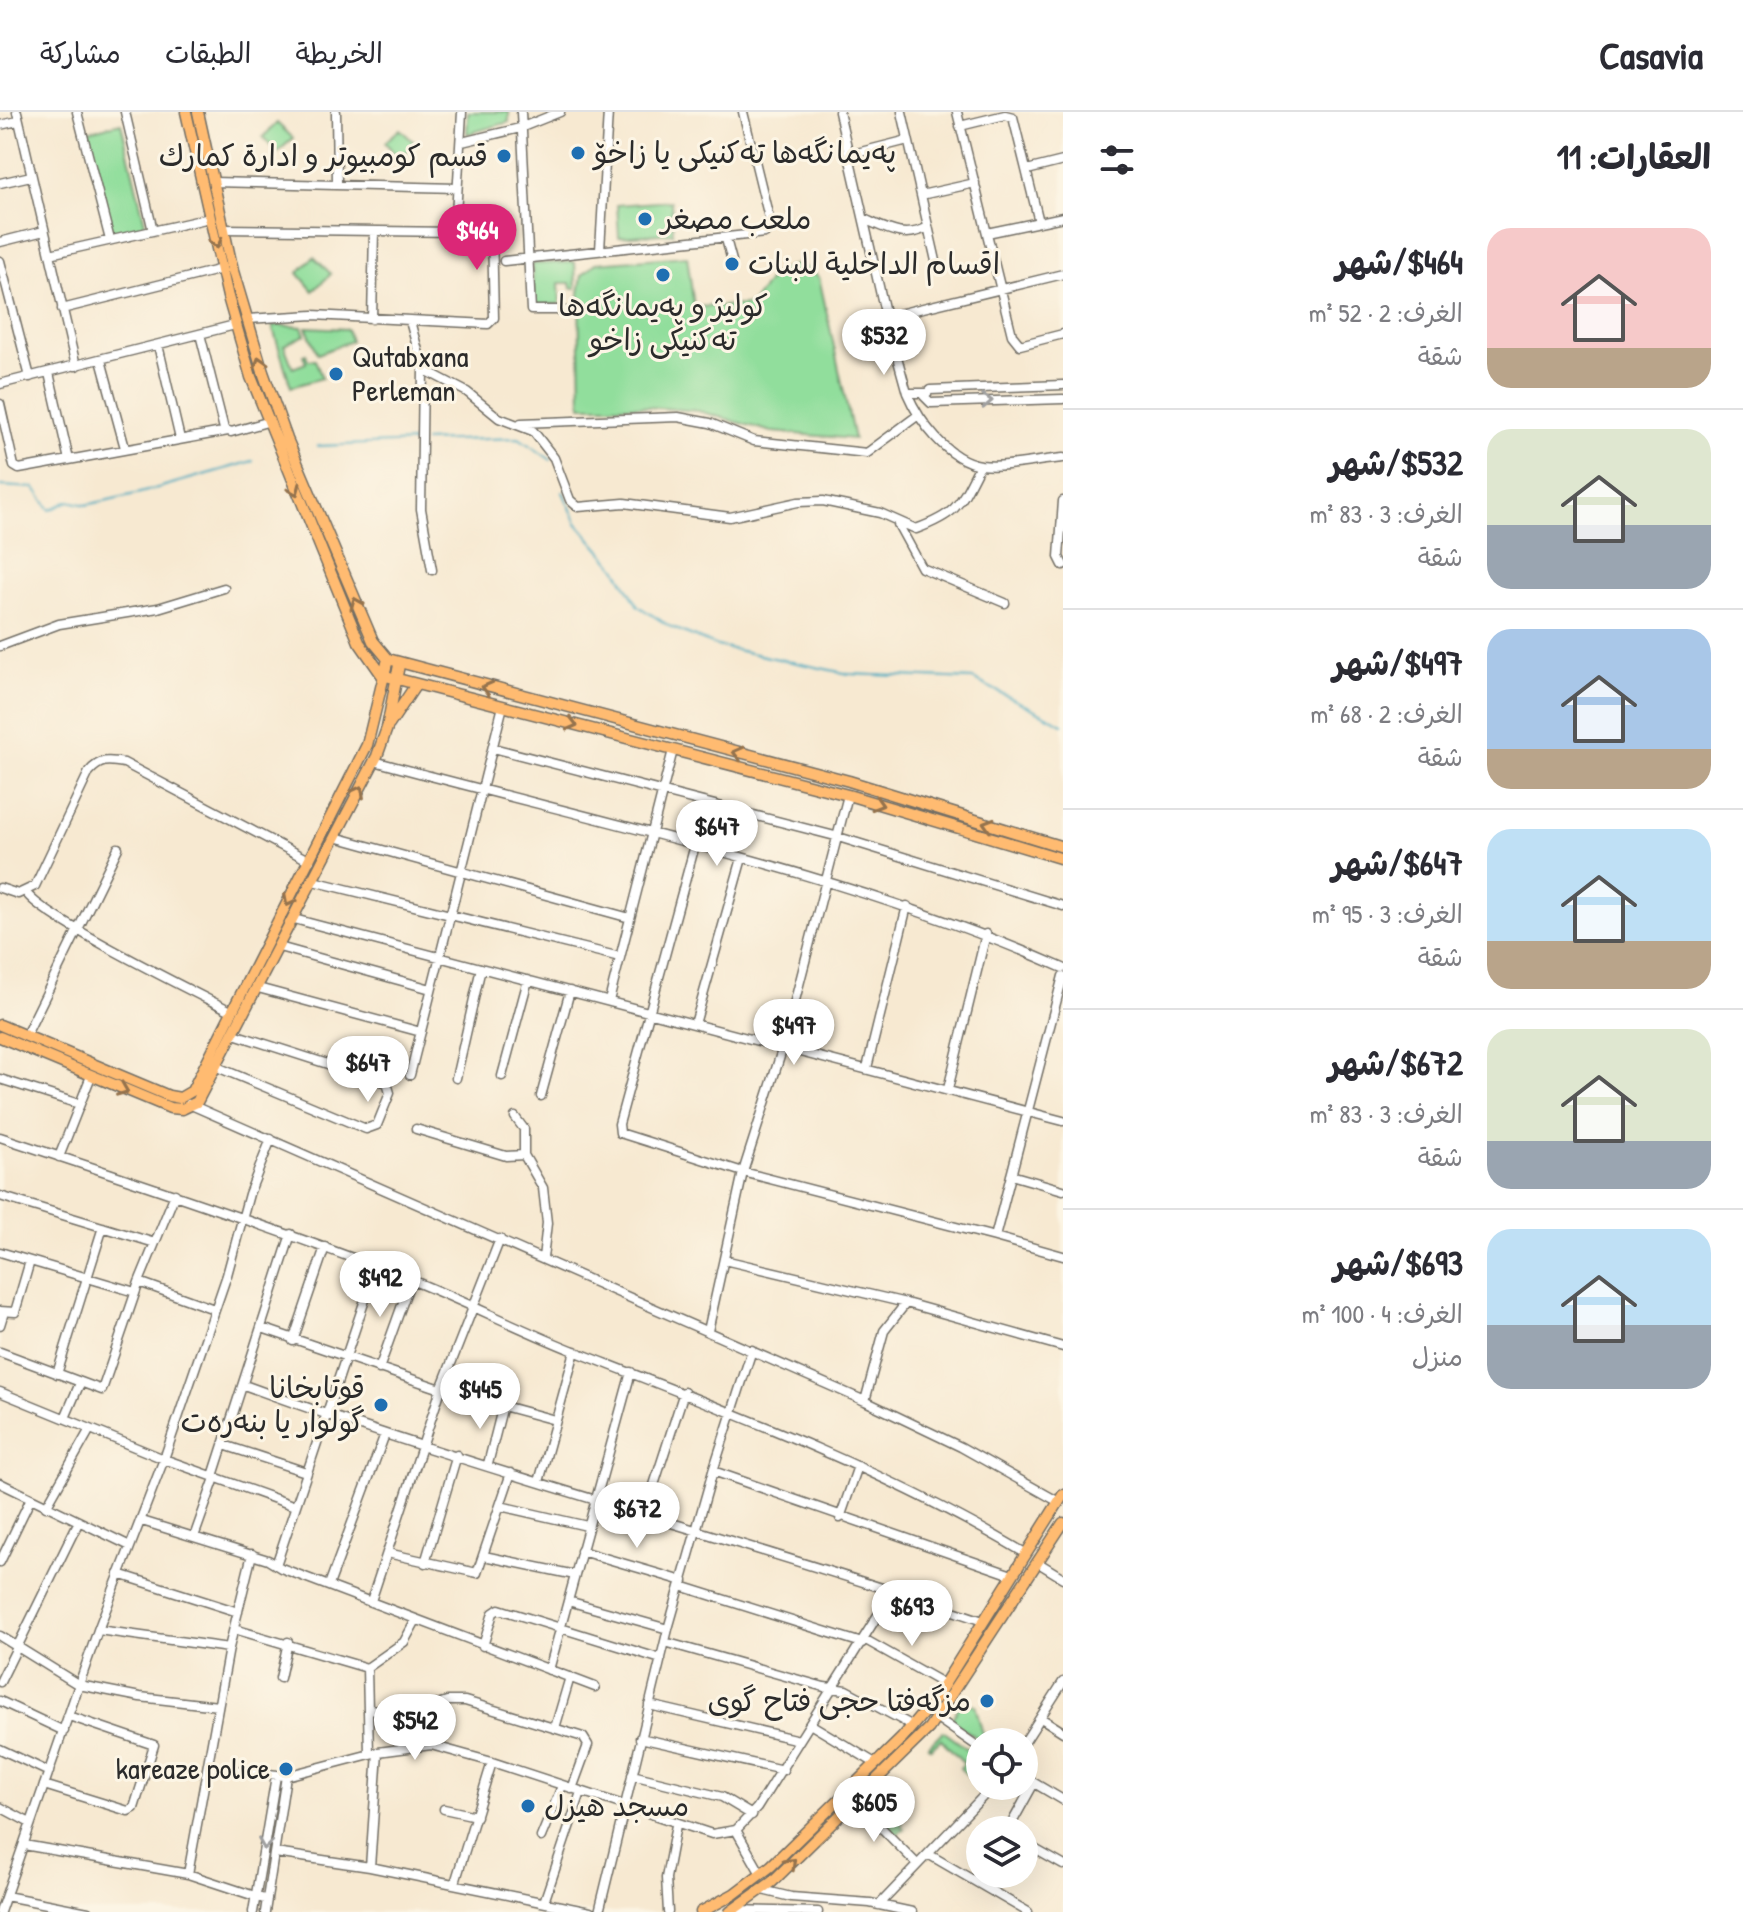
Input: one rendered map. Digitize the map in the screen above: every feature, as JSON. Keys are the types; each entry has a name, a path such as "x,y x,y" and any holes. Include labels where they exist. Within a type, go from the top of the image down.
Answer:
{"main road":[{"path":"186,112 235,325 267,422 359,642 382,675 395,681 848,795 1063,859"},
{"path":"198,112 247,319 287,439 373,641 388,659 399,665 849,781 1063,847"},
{"path":"187,1101 367,745 388,659"},
{"path":"0,1037 170,1108 202,1096 374,761 387,728 399,665"},
{"path":"387,728 415,686"},
{"path":"374,722 387,728"},
{"path":"0,1025 187,1101"},
{"path":"701,1912 761,1874 913,1726 944,1684 1061,1498"},
{"path":"732,1911 762,1890 937,1718 1063,1523"},
{"path":"999,1596 1010,1602"}],"street":[{"path":"77,112 110,240"},
{"path":"125,112 153,231"},
{"path":"336,112 337,183"},
{"path":"455,232 462,112"},
{"path":"521,112 531,310 563,310"},
{"path":"462,142 520,128 560,112"},
{"path":"600,250 608,112"},
{"path":"504,261 762,235 770,226 743,112"},
{"path":"839,112 886,317 907,393 917,416 949,449 980,465 1063,458"},
{"path":"902,112 936,261"},
{"path":"957,112 1012,335 1020,345 1063,334"},
{"path":"960,126 1010,115 1015,121 1039,222"},
{"path":"0,125 18,116 76,366"},
{"path":"849,155 908,140"},
{"path":"1027,170 1063,161"},
{"path":"0,183 31,176"},
{"path":"213,182 457,188"},
{"path":"921,195 975,183"},
{"path":"987,233 1063,217"},
{"path":"50,254 210,218"},
{"path":"864,219 904,235 913,235 928,227"},
{"path":"224,229 492,230 494,318 488,324 313,315 247,319"},
{"path":"0,242 44,231"},
{"path":"372,319 374,231"},
{"path":"726,239 732,261"},
{"path":"0,261 30,377"},
{"path":"62,309 222,269"},
{"path":"886,317 1063,274"},
{"path":"410,321 423,369 421,509 432,570"},
{"path":"0,384 235,325"},
{"path":"200,334 228,431"},
{"path":"158,345 180,439"},
{"path":"101,360 125,448"},
{"path":"423,369 453,383 499,418 533,431 561,470 572,503 582,508 624,503 730,517 798,502 823,501 880,513 916,529 939,520 959,507 980,465"},
{"path":"49,373 69,460"},
{"path":"907,393 1063,385"},
{"path":"925,393 925,400 931,403 1063,399"},
{"path":"0,404 14,466 19,469 267,422"},
{"path":"513,424 678,417 710,423 754,441 867,453 917,416"},
{"path":"1063,501 1059,557 1063,565"},
{"path":"898,523 922,568 1005,603"},
{"path":"0,646 59,624 158,608 224,588"},
{"path":"410,1075 503,706"},
{"path":"493,748 835,836 1063,906"},
{"path":"609,1001 673,750"},
{"path":"0,888 13,894 26,892 39,881 89,772 98,762 109,760 124,763 310,861"},
{"path":"374,761 824,880 986,934 1063,968"},
{"path":"708,1331 743,1172 783,1047 848,795"},
{"path":"335,837 630,918"},
{"path":"695,845 652,1012 619,1124 620,1133 624,1137 743,1172 1063,1256"},
{"path":"26,1035 118,848"},
{"path":"695,1024 742,858"},
{"path":"313,881 620,957"},
{"path":"26,892 33,902 78,930 233,1012"},
{"path":"867,1068 907,906"},
{"path":"294,919 1063,1121"},
{"path":"948,1089 986,934"},
{"path":"279,947 431,989"},
{"path":"456,1078 481,968"},
{"path":"995,1237 1063,976"},
{"path":"502,1076 528,980"},
{"path":"258,988 421,1032"},
{"path":"541,1096 570,991"},
{"path":"217,1067 366,1129 377,1125 390,1093 387,1083 234,1034"},
{"path":"59,1157 91,1076"},
{"path":"0,1079 79,1104"},
{"path":"187,1101 865,1401 1061,1498"},
{"path":"515,1117 524,1129 524,1155 537,1171 544,1192 547,1223 543,1258"},
{"path":"416,1129 506,1156 524,1155"},
{"path":"0,1137 291,1234 411,1280 575,1351 732,1410 858,1466 979,1526 1025,1553"},
{"path":"0,1912 6,1896 4,1881 24,1845 98,1630 142,1521 245,1217 249,1194 271,1139"},
{"path":"1011,1175 1063,1190"},
{"path":"0,1352 98,1391 104,1387 135,1292 175,1194"},
{"path":"0,1196 155,1243"},
{"path":"57,1374 103,1227"},
{"path":"194,1537 291,1234"},
{"path":"371,1601 441,1389 471,1306 500,1239"},
{"path":"293,1341 325,1247"},
{"path":"0,1252 135,1292"},
{"path":"724,1260 906,1303 1063,1347"},
{"path":"0,1325 2,1311 15,1312 30,1261"},
{"path":"276,1565 376,1267"},
{"path":"379,1369 411,1280"},
{"path":"139,1282 214,1309"},
{"path":"865,1401 884,1331 906,1303"},
{"path":"262,1328 441,1389 555,1420"},
{"path":"599,1912 668,1629 713,1471 752,1350"},
{"path":"539,1482 575,1351"},
{"path":"549,1670 631,1372"},
{"path":"65,1418 80,1383"},
{"path":"244,1385 385,1434 696,1528 983,1621"},
{"path":"0,1392 164,1459 295,1506"},
{"path":"645,1513 684,1392"},
{"path":"488,1464 503,1405"},
{"path":"46,1507 90,1429"},
{"path":"329,1585 385,1434"},
{"path":"224,1445 306,1472"},
{"path":"425,1563 457,1455"},
{"path":"840,1518 858,1466"},
{"path":"713,1471 840,1518 1012,1575"},
{"path":"387,1553 472,1574 479,1571 511,1473"},
{"path":"0,1483 130,1546"},
{"path":"0,1562 30,1500"},
{"path":"500,1506 587,1526"},
{"path":"142,1521 252,1554 595,1687"},
{"path":"0,1682 78,1523"},
{"path":"581,1551 863,1641 944,1684"},
{"path":"188,1874 229,1648 252,1554"},
{"path":"484,1556 575,1575"},
{"path":"1037,1562 1063,1578"},
{"path":"119,1574 238,1612"},
{"path":"209,1767 286,1776 374,1753 431,1745 492,1762 676,1825 712,1834 736,1830 752,1815 783,1770 893,1591"},
{"path":"568,1601 668,1629"},
{"path":"483,1646 497,1609 661,1659"},
{"path":"367,1668 404,1642 416,1620"},
{"path":"234,1629 288,1642 367,1668"},
{"path":"98,1630 229,1648"},
{"path":"0,1636 79,1685 140,1697 218,1706"},
{"path":"280,1678 288,1642"},
{"path":"665,1642 846,1690 913,1726"},
{"path":"367,1668 374,1753 370,1867"},
{"path":"555,1728 570,1677"},
{"path":"1034,1728 1063,1682"},
{"path":"0,1701 64,1731"},
{"path":"368,1709 412,1712 447,1701 465,1701 585,1738 588,1742 577,1790 538,1912"},
{"path":"649,1705 799,1740"},
{"path":"44,1785 128,1811 134,1808 154,1745 69,1716"},
{"path":"937,1718 966,1738"},
{"path":"1041,1718 1063,1732"},
{"path":"810,1724 875,1763"},
{"path":"640,1738 783,1770"},
{"path":"0,1749 49,1772"},
{"path":"455,1883 492,1762"},
{"path":"632,1775 722,1797 752,1815"},
{"path":"253,1912 276,1776"},
{"path":"268,1909 286,1776"},
{"path":"1038,1785 1063,1800"},
{"path":"541,1837 562,1786"},
{"path":"879,1905 980,1800"},
{"path":"855,1801 917,1864"},
{"path":"0,1807 30,1823"},
{"path":"444,1809 476,1816"},
{"path":"668,1912 666,1878 676,1825"},
{"path":"736,1830 761,1874"},
{"path":"24,1845 188,1874 256,1897 268,1909"},
{"path":"1038,1851 1063,1865"},
{"path":"275,1853 370,1867 590,1912"},
{"path":"928,1854 966,1872"},
{"path":"994,1888 1028,1912"},
{"path":"762,1890 791,1897 879,1905 912,1912"},
{"path":"6,1896 88,1912"},
{"path":"732,1911 818,1912"}],"green space":[{"path":"468,112 509,112 509,122 467,134"},
{"path":"121,123 146,227 112,234 88,131"},
{"path":"277,123 293,138 277,153 263,137"},
{"path":"400,129 415,143 399,159 385,142"},
{"name":"ملعب مصغر","path":"671,201 673,233 619,237 617,205"},
{"path":"687,256 694,307 749,305 774,275 800,264 819,277 854,439 772,432 698,411 581,406 579,293 582,275 596,263"},
{"path":"314,257 331,274 313,291 298,273"},
{"path":"575,262 576,288 571,288 570,283 559,283 560,304 534,305 532,264"},
{"path":"272,325 302,327 305,335 284,345 293,368 306,363 303,355 306,354 308,360 315,360 322,378 291,387"},
{"path":"306,327 347,329 351,341 318,354"},
{"path":"962,1702 975,1705 981,1728 966,1730 951,1720"},
{"path":"943,1731 966,1748 966,1774 960,1768 964,1763 941,1739 931,1748 928,1746"},
{"path":"895,1780 899,1784 882,1802 903,1822 901,1825 904,1829 896,1835 869,1806"}],"waterway":[{"path":"424,441 519,438 551,460"},
{"path":"318,446 418,442"},
{"path":"0,486 35,488 50,510 69,501 86,505 140,493 253,461"},
{"path":"563,492 577,523 616,568 638,606 671,627 717,646 849,674 973,679 1063,724"}],"place":[{"name":"پەیمانگەها تەکنیکی یا زاخۆ","path":"578,153"},
{"name":"قسم کومبیوتر و ادارة كمارك","path":"504,156"},
{"name":"ملعب مصغر","path":"645,219"},
{"name":"اقسام الداخلیة للبنات","path":"732,264"},
{"name":"كوليژ و په‌يمانگه‌ها ته‌كنيكى زاخو","path":"663,275"},
{"name":"Qutabxana Perleman","path":"336,374"},
{"name":"قوتابخانا گولوار یا بنەرەت","path":"381,1405"},
{"name":"مزگەفتا حجی فتاح گوی","path":"987,1701"},
{"name":"kareaze police","path":"286,1769"},
{"name":"مسجد هيزل","path":"528,1806"}]}
